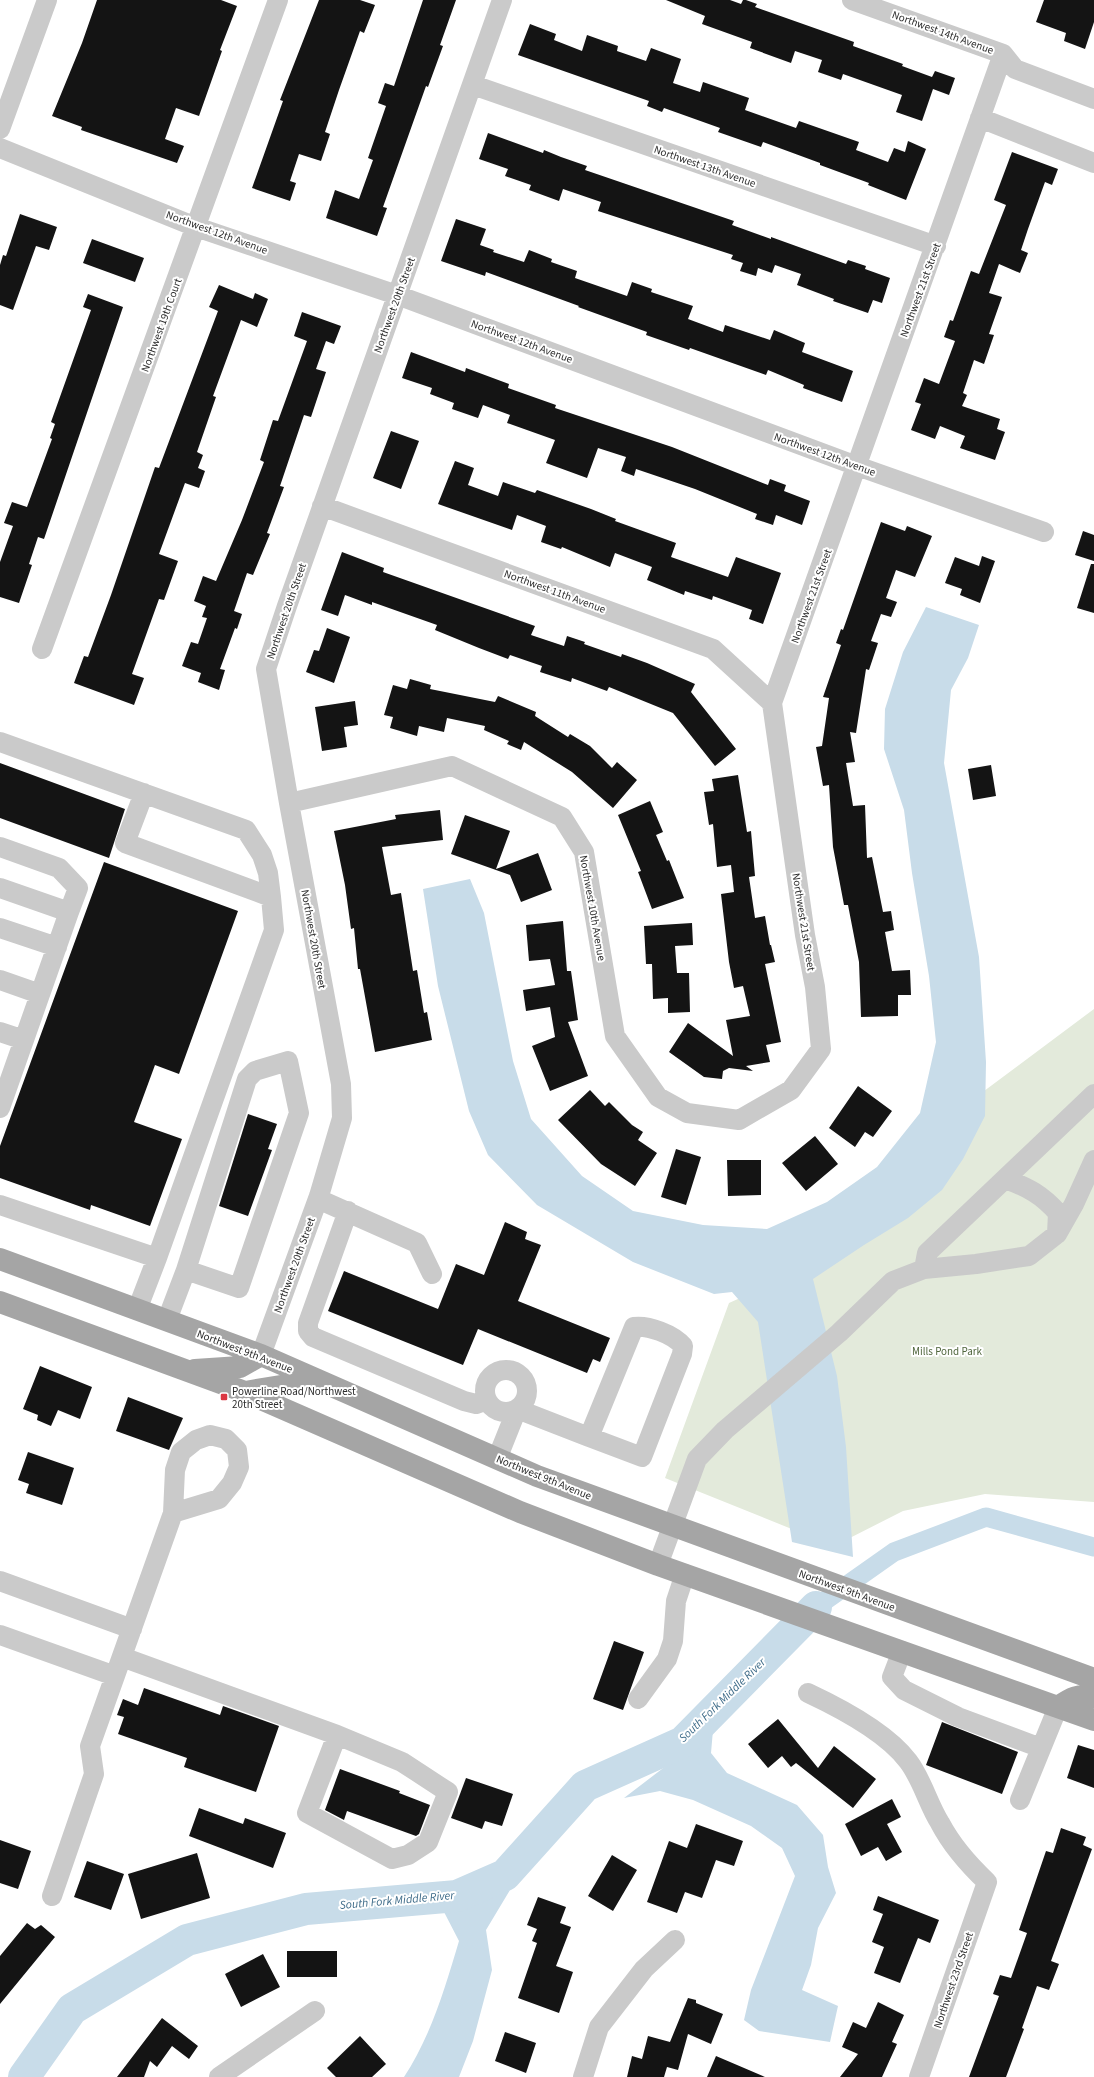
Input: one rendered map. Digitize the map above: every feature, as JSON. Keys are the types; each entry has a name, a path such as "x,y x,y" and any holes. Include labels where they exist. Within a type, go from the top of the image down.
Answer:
{"main road":[{"name":"Northwest 9th Avenue","path":"0,1259 261,1355 537,1476 1094,1679"},
{"path":"0,1302 245,1392 520,1512 685,1574 756,1598 1094,1720"},
{"path":"188,1370 240,1367 261,1355"},
{"path":"245,1392 318,1380"},
{"path":"1058,1707 1074,1696 1094,1697"}],"street":[{"path":"0,129 47,0"},
{"name":"Northwest 19th Court","path":"42,649 278,0"},
{"name":"Northwest 20th Street","path":"261,1355 318,1199 342,1118 341,1084 266,669 286,606 473,85 502,0"},
{"name":"Northwest 14th Avenue","path":"852,0 1003,54 1015,69 1094,100"},
{"name":"Northwest 21st Street","path":"739,1120 791,1090 821,1049 815,987 805,935 772,703 936,246 1003,54"},
{"name":"Northwest 13th Avenue","path":"473,85 936,246"},
{"path":"980,118 1094,163"},
{"name":"Northwest 12th Avenue","path":"0,148 196,227 397,295 857,466 1044,532"},
{"name":"Northwest 11th Avenue","path":"322,506 713,649 772,703"},
{"path":"0,742 246,830 262,855 268,872 274,930 137,1310"},
{"name":"Northwest 10th Avenue","path":"289,803 452,766 562,817 584,852 615,1036 658,1098 687,1113 739,1120"},
{"path":"144,793 126,843 271,897"},
{"path":"0,847 59,868 78,888 24,1040 6,1074 0,1108"},
{"path":"0,888 69,912"},
{"path":"0,928 57,947"},
{"path":"0,980 40,994"},
{"path":"0,1032 24,1040"},
{"path":"167,1320 186,1270 247,1079 255,1071 288,1061 299,1113 239,1288 186,1270"},
{"path":"924,1269 927,1253 1094,1094"},
{"path":"658,1564 697,1460 726,1430 839,1333 893,1281 924,1269 976,1264 1029,1256 1057,1234 1074,1204 1094,1160"},
{"path":"1005,1179 1028,1187 1047,1201 1058,1213 1057,1234"},
{"path":"318,1199 348,1211 417,1243 432,1274"},
{"path":"0,1205 157,1258"},
{"path":"348,1211 308,1323 308,1331 313,1337 464,1401 476,1404 487,1400"},
{"path":"497,1458 517,1409 525,1399 526,1392 523,1379 512,1372 505,1370 493,1375 485,1386 487,1400 490,1406 503,1412 517,1409 589,1437 642,1457 682,1354 682,1346 677,1339 642,1326 634,1327 589,1437"},
{"path":"52,1896 94,1774 90,1746 173,1513"},
{"path":"638,1699 667,1659 673,1640 676,1601 685,1574"},
{"path":"0,1581 132,1629"},
{"path":"0,1635 115,1676"},
{"path":"902,1651 892,1677 904,1690 958,1717 1042,1748"},
{"path":"122,1657 336,1735 402,1762 448,1792 428,1842 408,1855 392,1859 307,1813 336,1735"},
{"name":"Northwest 23rd Street","path":"808,1694 833,1705 894,1744 909,1762 940,1824 967,1862 987,1882 919,2077"},
{"path":"1020,1800 1058,1707"},
{"path":"583,2077 599,2027 644,1969 675,1940"},
{"path":"219,2077 315,2011"}],"green space":[{"name":"Mills Pond Park","path":"1094,1009 1094,1502 985,1494 903,1511 834,1546 665,1478 729,1303 814,1265 976,1097"}],"water":[{"path":"926,607 979,625 968,658 951,690 944,763 979,957 986,1062 985,1116 963,1159 942,1190 908,1218 813,1279 837,1376 846,1447 853,1557 792,1542 758,1322 732,1292 714,1294 633,1262 537,1205 488,1155 469,1111 438,986 423,889 470,879 484,913 513,1061 531,1119 582,1176 633,1211 703,1225 767,1229 827,1202 877,1167 920,1113 936,1042 929,976 912,873 904,810 884,749 885,709 903,652"},
{"path":"713,1730 711,1753 727,1773 797,1805 823,1835 828,1867 836,1893 818,1928 811,1965 802,1990 838,2006 830,2042 759,2031 744,2020 751,1990 795,1876 782,1848 751,1826 693,1800 660,1791 624,1798"},
{"path":"510,1890 486,1930 492,1970 473,2041 459,2077 404,2077 414,2061 430,2028 443,1994 459,1941 444,1912"}],"building":[{"path":"97,0 221,0 237,6 220,50 222,51 199,116 176,108 165,139 184,146 177,163 81,130 82,127 52,116 82,43"},
{"path":"319,0 360,0 375,5 364,33 360,31 339,90 325,132 330,134 321,161 299,154 290,181 296,183 290,201 252,188 283,101 280,100"},
{"path":"423,0 456,0 440,45 443,46 428,87 426,86 383,207 387,208 377,236 326,218 335,190 359,199 373,160 368,158 386,106 378,103 385,83 394,86"},
{"path":"666,0 730,0 741,4 743,0 746,0 757,4 755,7 854,42 853,46 903,64 902,66 932,77 935,71 955,78 949,95 933,89 922,121 896,112 902,95 843,74 841,80 818,72 822,60 795,51 791,63 750,48 752,42 702,24 705,16"},
{"path":"1044,0 1094,0 1094,22 1085,49 1064,41 1066,33 1036,22"},
{"path":"530,24 556,34 554,40 582,51 587,35 618,46 617,51 646,61 651,48 681,59 673,83 700,92 703,82 749,98 745,110 796,128 799,121 859,142 856,150 888,162 894,148 905,152 908,141 926,149 906,200 868,185 869,183 820,165 820,163 763,142 761,147 718,132 720,128 664,108 662,112 647,106 649,101 518,55"},
{"path":"488,133 543,153 544,150 587,166 585,170 734,221 732,225 771,239 771,237 846,264 848,260 866,266 865,269 890,278 882,303 873,300 868,313 833,301 834,299 797,285 801,274 775,265 772,273 758,268 756,276 740,271 743,263 731,259 733,255 598,211 601,202 563,189 559,201 529,190 531,185 505,176 508,169 479,159"},
{"path":"1012,152 1058,169 1052,185 1045,182 1021,250 1028,253 1020,273 999,264 989,293 1002,297 989,334 994,335 984,364 974,360 963,393 967,395 962,406 1000,419 997,429 1005,432 995,460 960,448 965,436 940,426 935,439 911,430 921,404 915,402 924,378 939,384 955,341 944,337 950,320 953,321 971,271 979,274 1006,205 994,200"},
{"path":"20,214 57,227 49,250 36,246 13,310 0,305 0,265 3,255 6,256"},
{"path":"456,219 486,229 480,245 494,250 493,252 524,262 529,250 552,259 551,262 577,271 575,278 627,296 632,282 652,289 651,292 693,306 688,319 723,332 725,325 770,340 774,330 805,343 802,352 853,371 842,402 803,388 804,385 768,370 766,375 690,348 689,350 646,335 647,332 486,272 485,276 441,261"},
{"path":"92,239 144,258 135,282 83,263"},
{"path":"219,285 253,299 255,293 268,299 257,327 241,320 213,396 216,397 197,452 203,455 198,468 205,471 199,488 185,483 159,554 178,561 164,600 159,599 132,674 144,678 134,705 74,683 84,656 88,657 155,467 159,468 218,311 209,307"},
{"path":"88,294 123,307 44,539 38,537 29,564 32,565 19,603 0,597 0,562 13,526 4,523 12,502 27,507 52,439 50,438 55,424 51,422 91,310 83,307"},
{"path":"302,312 341,326 334,344 326,341 316,369 326,372 311,417 304,415 280,486 284,487 267,533 270,534 253,575 247,573 234,611 242,614 237,629 235,628 220,669 225,670 219,690 198,682 201,673 182,666 191,642 198,644 207,618 202,617 206,606 194,601 203,576 216,581 242,520 264,462 260,460 273,420 278,421 307,341 294,336"},
{"path":"411,352 465,372 466,368 509,384 508,388 556,405 555,408 672,447 768,485 770,479 786,485 784,491 810,501 802,525 776,515 773,525 755,519 757,514 695,489 636,469 634,476 621,471 626,457 598,448 587,478 546,463 555,440 507,423 510,415 483,405 478,418 452,409 454,403 430,394 432,388 402,378"},
{"path":"391,431 419,441 401,489 373,478"},
{"path":"455,461 474,468 468,485 498,496 503,482 535,493 537,490 591,509 616,519 615,521 676,543 671,557 728,577 736,557 781,573 763,624 749,619 752,610 713,596 712,600 685,591 684,595 647,580 652,567 615,553 610,567 562,547 561,549 541,542 546,526 517,515 512,530 438,504"},
{"path":"881,522 905,531 907,526 932,536 915,577 896,570 886,598 897,602 891,617 881,614 871,641 878,643 869,670 866,669 856,733 850,732 855,762 846,763 853,806 865,805 867,858 872,857 883,912 891,911 894,930 885,932 892,971 910,970 911,995 898,995 898,1016 861,1017 859,962 848,905 844,905 833,847 829,785 823,786 816,747 822,746 829,698 823,697 841,645 836,643 841,629 843,630"},
{"path":"1083,531 1094,535 1094,561 1075,555"},
{"path":"342,552 384,568 383,572 535,626 531,635 564,646 567,636 585,642 584,644 621,657 622,654 647,663 695,684 691,692 736,749 715,766 673,713 609,687 607,691 572,678 571,682 540,672 542,666 510,655 508,659 435,630 437,625 372,602 372,605 345,595 338,616 321,610"},
{"path":"982,556 995,561 980,603 960,595 962,589 945,583 955,557 979,566"},
{"path":"1091,564 1094,564 1094,613 1077,608"},
{"path":"327,628 350,637 334,683 306,672 314,650 319,651"},
{"path":"410,679 431,685 430,689 495,702 498,696 536,712 535,716 568,737 570,734 590,746 612,768 617,762 637,780 613,808 572,772 524,742 521,750 507,744 509,741 484,730 485,726 447,718 444,732 419,726 417,736 390,728 393,717 384,715 393,685 407,689"},
{"path":"355,701 358,725 344,727 347,747 322,751 315,707"},
{"path":"0,763 125,809 109,858 0,818"},
{"path":"991,765 996,796 973,800 968,769"},
{"path":"738,775 747,832 751,831 755,876 749,877 755,918 765,916 770,945 775,962 765,964 781,1042 766,1045 770,1062 746,1066 753,1071 729,1068 723,1071 722,1079 704,1077 669,1052 688,1023 733,1056 726,1020 750,1016 743,986 734,988 729,962 721,894 734,892 731,865 717,867 713,824 709,825 704,792 714,791 712,779"},
{"path":"650,801 663,832 656,835 667,861 669,860 684,898 652,909 638,872 641,871 618,815"},
{"path":"440,810 443,840 382,847 391,895 401,893 413,971 417,970 424,1013 427,1012 432,1040 375,1052 360,969 358,969 354,928 351,929 345,885 334,831 396,819 395,815"},
{"path":"465,815 510,831 496,869 538,853 552,890 521,902 510,875 451,854"},
{"path":"104,862 238,911 179,1074 155,1065 134,1122 182,1139 150,1226 91,1205 90,1210 0,1178 0,1146"},
{"path":"563,921 567,971 571,971 578,1020 568,1022 588,1076 550,1091 532,1046 555,1037 550,1007 526,1011 523,990 555,985 550,959 529,961 526,925"},
{"path":"692,923 693,945 675,946 677,973 689,973 690,1012 668,1013 668,998 653,999 652,964 646,964 644,926"},
{"path":"858,1086 892,1111 873,1137 865,1132 855,1147 829,1128"},
{"path":"590,1090 605,1106 609,1102 632,1125 643,1132 638,1140 657,1153 635,1186 601,1164 558,1120"},
{"path":"248,1114 277,1124 268,1149 272,1150 248,1216 219,1206"},
{"path":"815,1136 838,1164 806,1191 782,1163"},
{"path":"676,1149 701,1157 686,1205 661,1197"},
{"path":"727,1160 761,1160 761,1195 728,1196"},
{"path":"505,1222 527,1232 525,1239 541,1245 518,1301 610,1338 600,1362 593,1359 587,1373 478,1329 463,1365 328,1311 344,1271 438,1309 456,1264 484,1275"},
{"path":"40,1366 92,1387 80,1419 58,1410 51,1426 37,1420 38,1415 23,1409"},
{"path":"128,1397 183,1418 169,1450 116,1431"},
{"path":"28,1452 74,1468 62,1505 26,1493 29,1484 18,1480"},
{"path":"614,1641 644,1652 623,1710 593,1699"},
{"path":"144,1688 220,1715 223,1706 279,1726 256,1792 184,1767 187,1758 118,1734 124,1717 117,1715 123,1699 138,1705"},
{"path":"778,1719 818,1768 834,1746 876,1779 853,1808 796,1763 791,1767 782,1756 768,1768 748,1744"},
{"path":"942,1722 1018,1752 1002,1794 926,1765"},
{"path":"1078,1745 1094,1750 1094,1788 1067,1778"},
{"path":"340,1769 400,1791 399,1793 430,1805 419,1834 416,1836 347,1811 344,1820 325,1810"},
{"path":"466,1778 513,1794 502,1826 485,1821 482,1829 451,1818"},
{"path":"892,1799 901,1817 887,1824 902,1852 886,1861 878,1847 861,1856 845,1824"},
{"path":"199,1808 243,1824 245,1818 286,1833 273,1868 189,1836"},
{"path":"696,1824 743,1841 734,1866 716,1860 702,1898 685,1892 677,1913 647,1902 669,1841 687,1848"},
{"path":"1061,1828 1086,1837 1083,1845 1092,1849 1051,1961 1059,1964 1049,1990 1037,1986 1022,2028 1024,2029 1006,2077 969,2077 999,1996 993,1994 1000,1975 1011,1978 1027,1933 1019,1930 1046,1851 1053,1853"},
{"path":"0,1840 31,1851 18,1889 0,1883"},
{"path":"197,1853 210,1898 141,1919 128,1874"},
{"path":"612,1855 637,1870 613,1911 588,1896"},
{"path":"87,1861 124,1874 111,1910 74,1897"},
{"path":"878,1896 939,1920 930,1943 918,1938 900,1983 874,1973 884,1947 872,1942 883,1914 873,1910"},
{"path":"538,1897 566,1907 560,1923 571,1927 556,1966 573,1972 559,2013 518,1998 537,1943 532,1941 537,1929 527,1925"},
{"path":"27,1923 35,1929 41,1925 55,1937 0,2004 0,1956"},
{"path":"287,1951 337,1951 337,1977 287,1977"},
{"path":"263,1954 280,1987 241,2007 225,1974"},
{"path":"688,1998 696,2000 696,2003 723,2014 711,2044 688,2034 678,2070 667,2067 664,2077 627,2077 632,2056 642,2059 648,2036 670,2042"},
{"path":"878,2002 904,2015 892,2042 897,2044 882,2077 840,2077 858,2054 842,2047 853,2022 866,2028"},
{"path":"162,2018 198,2046 189,2059 172,2046 157,2067 150,2061 144,2077 117,2077"},
{"path":"505,2032 536,2043 526,2073 495,2061"},
{"path":"360,2036 386,2064 372,2077 336,2077 327,2068"},
{"path":"716,2056 765,2077 707,2077"}],"waterway":[{"path":"816,1607 894,1552 986,1517 1094,1547"},
{"name":"South Fork Middle River","path":"24,2077 72,2009 187,1940 306,1909 457,1896 505,1875 585,1786 683,1742 816,1607"}],"place":[{"name":"Powerline Road/Northwest 20th Street","path":"224,1397"}]}
